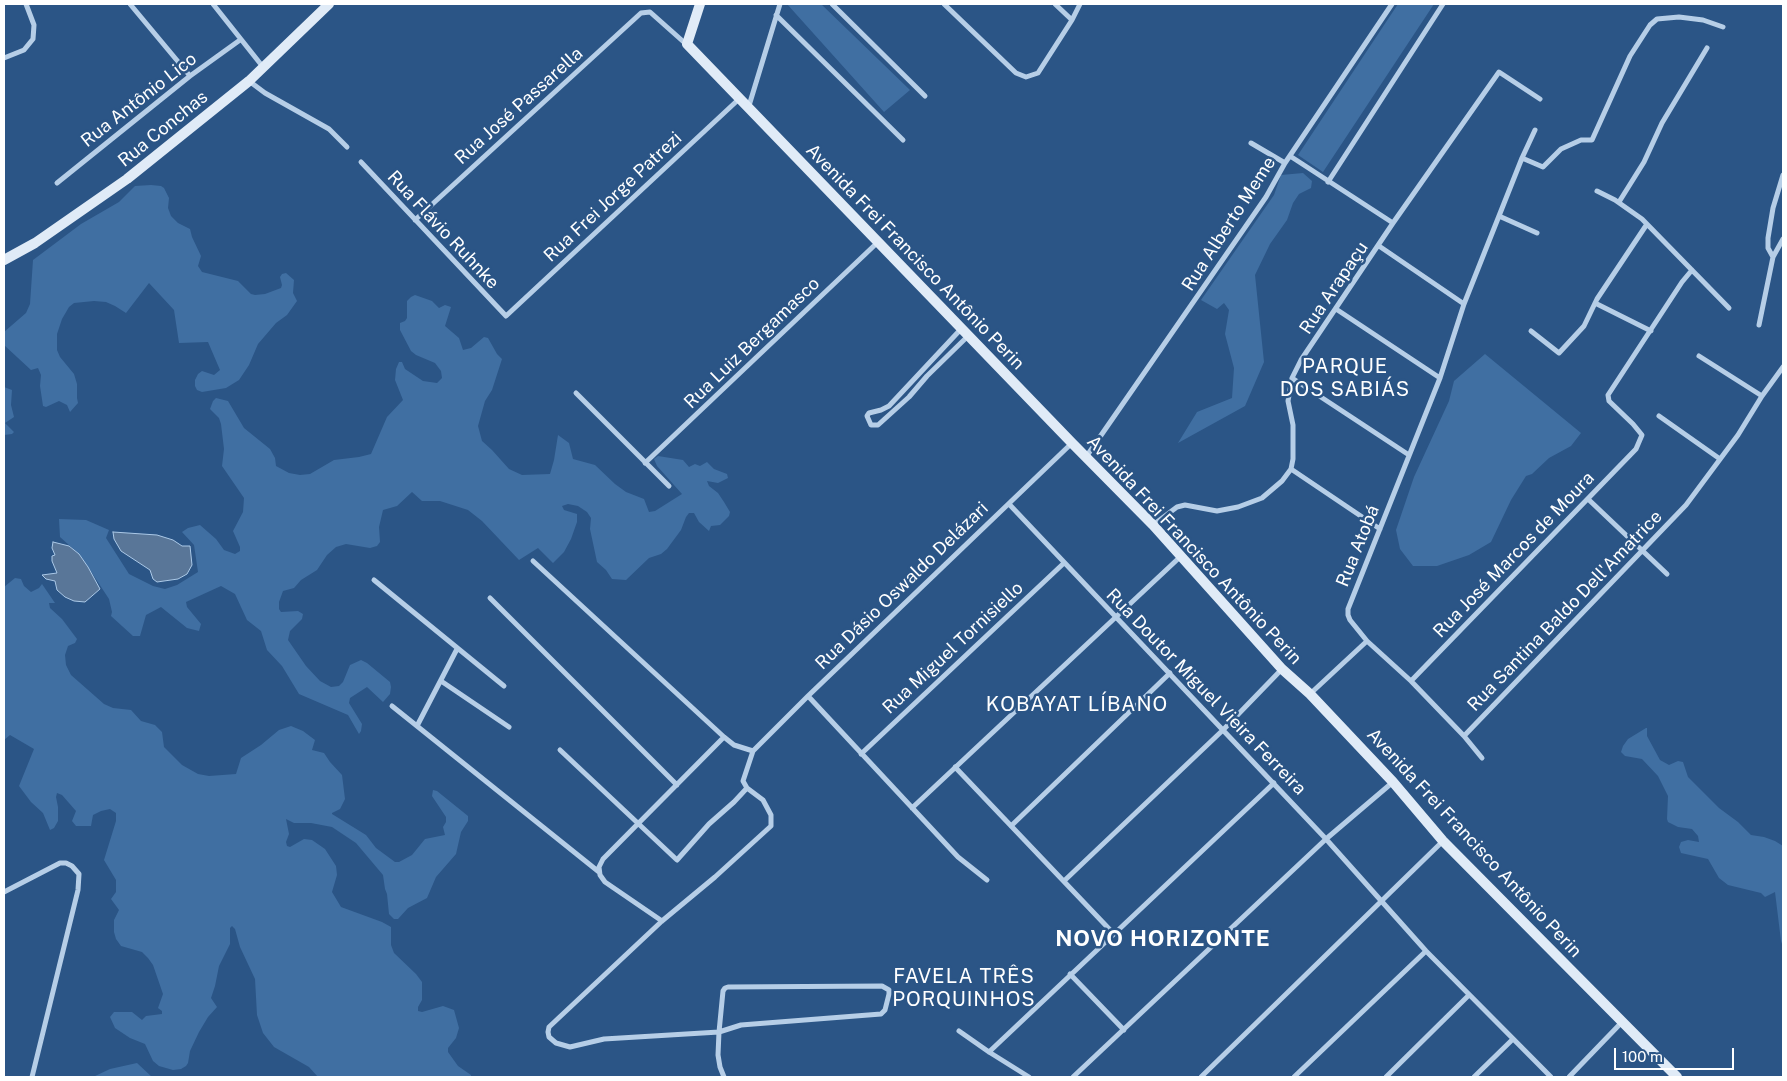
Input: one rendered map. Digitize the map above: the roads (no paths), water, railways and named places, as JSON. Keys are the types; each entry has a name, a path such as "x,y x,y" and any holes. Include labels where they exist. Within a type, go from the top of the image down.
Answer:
{"street":[{"path":"4,58 24,50 29,45 35,32 26,4"},
{"path":"130,4 190,76"},
{"path":"212,4 263,67"},
{"name":"Rua Conchas","path":"4,260 35,243 127,180 249,81 329,4"},
{"path":"687,44 700,4"},
{"path":"748,109 780,4"},
{"path":"832,4 925,96"},
{"path":"837,9 843,4"},
{"path":"944,4 1016,73 1026,76 1038,73 1080,4"},
{"path":"1055,4 1072,20"},
{"name":"Rua Alberto Meme","path":"1086,457 1266,197 1285,163 1392,4"},
{"path":"1328,182 1443,4"},
{"name":"Avenida Frei Francisco Antônio Perin","path":"641,13 650,12 687,44 1153,525 1282,670 1310,694 1393,782 1443,841 1677,1077"},
{"name":"Rua José Passarella","path":"415,220 641,13"},
{"path":"776,15 903,140"},
{"path":"1522,158 1543,167 1561,149 1581,140 1592,140 1630,56 1650,24 1656,19 1679,17 1703,20 1724,27"},
{"name":"Rua Antônio Lico","path":"57,183 190,76 240,40"},
{"path":"1619,202 1644,162 1662,123 1707,48"},
{"name":"Rua Arapaçu","path":"1291,469 1294,447 1293,425 1288,400 1292,378 1393,223 1499,72 1540,99"},
{"path":"249,81 265,93 329,129 346,147"},
{"name":"Rua Frei Jorge Patrezi","path":"506,316 739,99"},
{"name":"Rua Atobá","path":"1482,758 1464,736 1411,681 1368,641 1350,620 1348,609 1440,378 1464,304 1535,130"},
{"path":"1251,143 1285,163"},
{"path":"1290,156 1393,223"},
{"name":"Rua Flávio Ruhnke","path":"361,162 506,316"},
{"path":"1773,257 1768,248 1768,238 1773,208 1783,175"},
{"path":"1597,191 1619,202 1647,224 1729,308"},
{"path":"1499,216 1537,234"},
{"path":"1531,331 1559,353 1584,326 1595,303 1647,224"},
{"name":"Rua Luiz Bergamasco","path":"646,463 878,242"},
{"path":"1759,325 1773,257 1783,244"},
{"path":"1379,246 1464,304"},
{"path":"1595,303 1651,331 1682,282 1692,270"},
{"path":"1336,309 1440,378"},
{"name":"Rua José Marcos de Moura","path":"1411,681 1636,449 1642,435 1609,401 1608,395 1651,331"},
{"path":"965,332 903,403 878,425 871,425 867,416 869,413 889,406 965,332"},
{"path":"1700,356 1762,396"},
{"name":"Rua Santina Baldo Dell'Amatrice","path":"1464,736 1686,505 1738,435 1762,396 1783,367"},
{"path":"1292,378 1409,454"},
{"path":"576,393 669,486"},
{"path":"1660,416 1720,459"},
{"name":"Rua Dásio Oswaldo Delázari","path":"753,751 1072,443"},
{"path":"1153,525 1177,507 1185,505 1217,511 1228,510 1262,498 1282,481 1291,469 1380,529"},
{"path":"1588,499 1666,574"},
{"name":"Rua Doutor Miguel Vieira Ferreira","path":"1009,504 1274,783 1426,951 1551,1077"},
{"path":"912,808 1180,557"},
{"path":"533,561 724,737 734,745 753,751 743,781 747,788 763,800 772,815 771,826 716,877 662,921 549,1027 549,1037 556,1043 570,1047 604,1039 719,1032 741,1025 881,1014 885,1010 889,990 882,986 728,987 723,991 719,1032 718,1056 724,1077"},
{"name":"Rua Miguel Tornisiello","path":"861,754 1064,562"},
{"path":"374,580 504,686"},
{"path":"490,598 677,785"},
{"path":"1310,694 1368,641"},
{"path":"418,726 457,649"},
{"path":"1064,881 1223,730 1282,670"},
{"path":"1011,826 1170,673"},
{"path":"441,681 509,728"},
{"path":"808,696 958,857 987,880"},
{"path":"392,706 600,872"},
{"path":"662,921 605,882 599,867 603,860 724,737"},
{"path":"560,750 677,860 709,824 747,788"},
{"path":"955,767 1113,933"},
{"path":"1073,1077 1326,839 1393,782"},
{"path":"989,1052 1274,783"},
{"path":"1201,1077 1443,841"},
{"path":"4,892 55,865 64,863 72,866 79,874 78,890 32,1077"},
{"path":"1294,1077 1426,951"},
{"path":"1070,974 1124,1030"},
{"path":"1386,1077 1469,994"},
{"path":"1569,1077 1622,1022"},
{"path":"960,1031 989,1052 1030,1077"},
{"path":"1474,1077 1513,1039"}],"district":[{"name":"PARQUE DOS SABIÁS","path":"1345,378"},
{"name":"KOBAYAT LÍBANO","path":"1077,705"},
{"name":"NOVO HORIZONTE","path":"1163,939"},
{"name":"FAVELA TRÊS PORQUINHOS","path":"964,988"}]}
